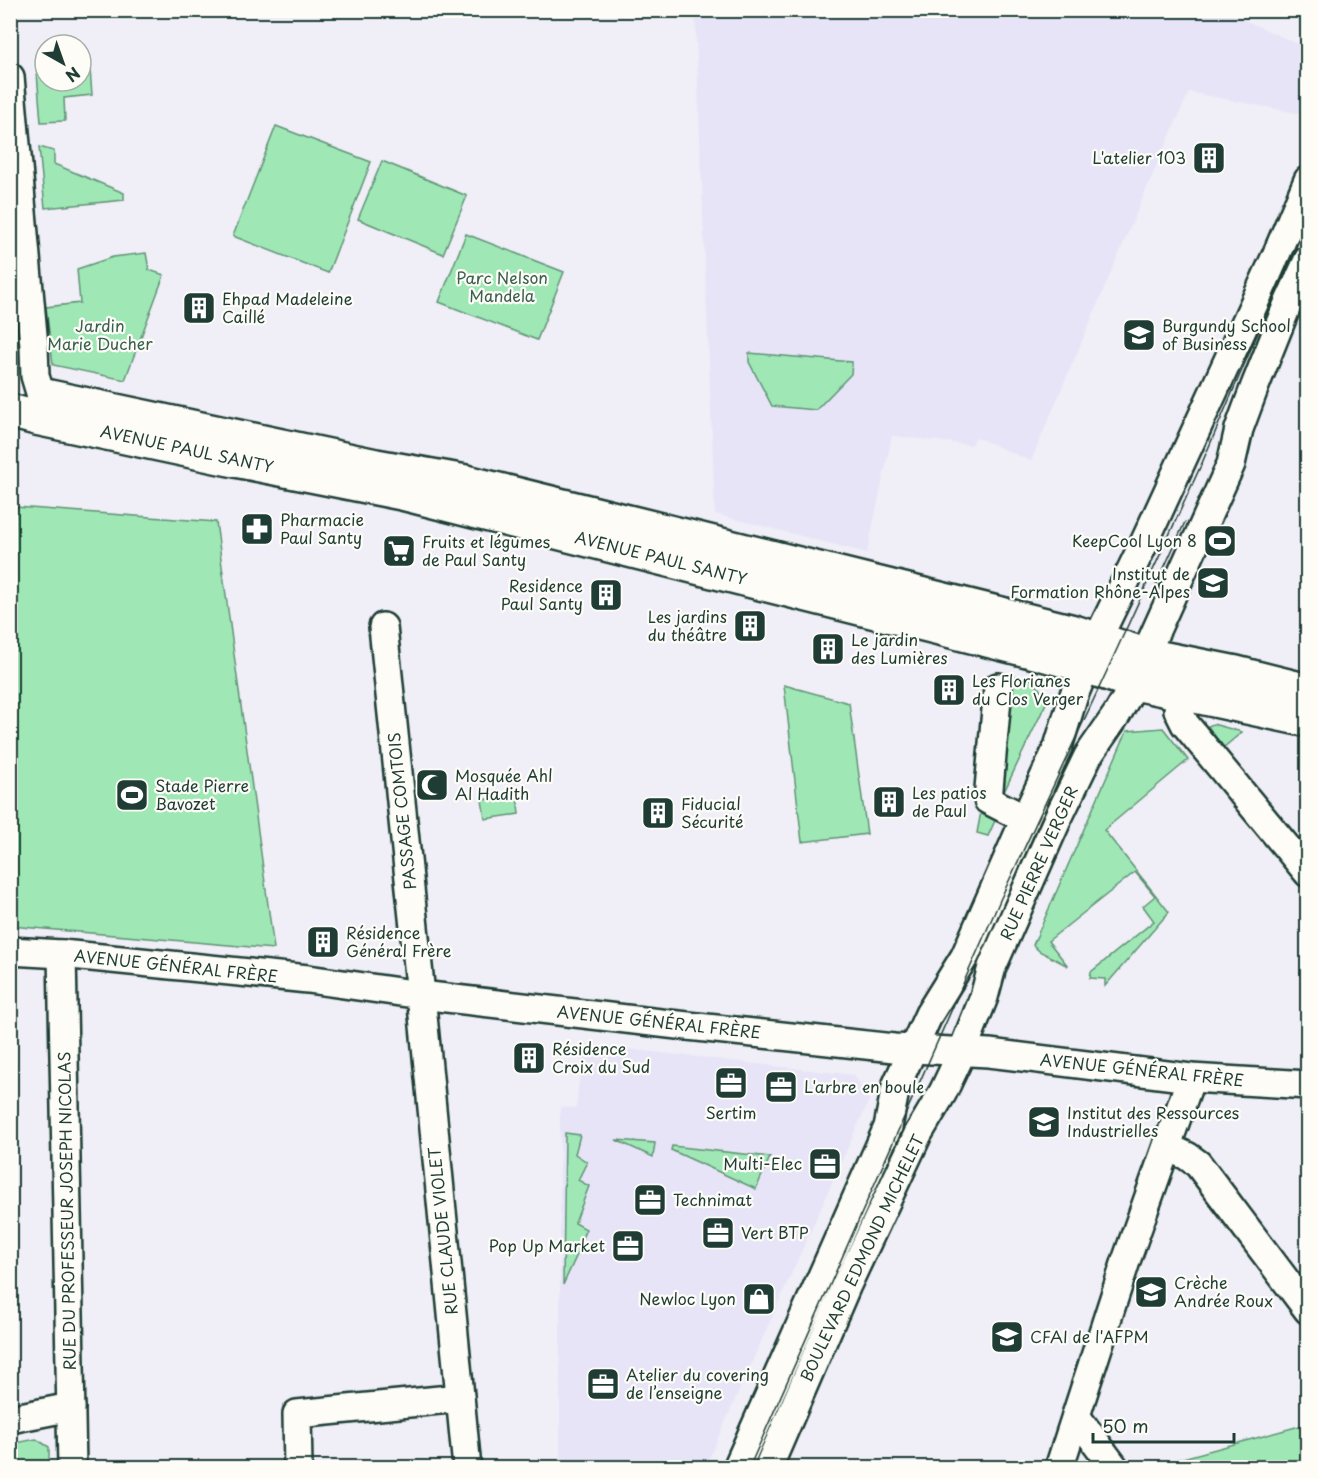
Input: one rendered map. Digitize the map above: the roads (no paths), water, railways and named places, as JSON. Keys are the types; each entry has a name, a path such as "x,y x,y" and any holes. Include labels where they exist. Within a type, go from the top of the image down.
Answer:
{"main road":[{"name":"AVENUE PAUL SANTY","path":"24,404 466,482 914,607 1074,632 1092,653 1140,669 1186,679 1308,720"},
{"name":"AVENUE PAUL SANTY","path":"1186,679 1236,673 1308,691"}],"street":[{"path":"10,77 34,346 34,376 24,404"},
{"name":"RUE PIERRE VERGER","path":"914,1048 929,1014 964,956 1058,747 1074,695 1092,653 1275,258 1308,180"},
{"name":"RUE PIERRE VERGER","path":"962,1052 984,997 992,966 1058,818 1088,756 1117,714 1140,669 1195,547 1231,464 1239,429 1255,386 1308,260"},
{"name":"PASSAGE COMTOIS","path":"383,627 421,995"},
{"path":"1186,679 1178,710 1185,724 1308,873"},
{"name":"RUE PIERRE VERGER","path":"998,687 988,800 1025,819"},
{"name":"AVENUE GÉNÉRAL FRÈRE","path":"10,951 62,954 308,979 421,995 885,1047 989,1053 1191,1078 1308,1085"},
{"name":"RUE DU PROFESSEUR JOSEPH NICOLAS","path":"62,954 72,1467"},
{"name":"RUE CLAUDE VIOLET","path":"421,995 466,1467"},
{"name":"BOULEVARD EDMOND MICHELET","path":"737,1467 888,1127 896,1086 914,1048"},
{"name":"BOULEVARD EDMOND MICHELET","path":"768,1467 918,1134 943,1092 962,1052"},
{"path":"1059,1467 1126,1261 1191,1078"},
{"path":"1167,1147 1198,1164 1308,1310"},
{"path":"298,1467 297,1414 460,1398"},
{"path":"10,1419 70,1407"},
{"path":"1076,1416 1115,1467"}],"tram line":[{"path":"749,1468 1001,898 1202,463 1308,216"},
{"path":"1154,590 1185,522"}],"place":[{"name":"L'atelier 103","path":"1209,158"},
{"name":"Ehpad Madeleine Caillé","path":"199,308"},
{"name":"Burgundy School of Business","path":"1139,335"},
{"name":"Pharmacie Paul Santy","path":"257,529"},
{"name":"KeepCool Lyon 8","path":"1220,541"},
{"name":"Fruits et légumes de Paul Santy","path":"399,551"},
{"name":"Institut de Formation Rhône-Alpes","path":"1213,583"},
{"name":"Residence Paul Santy","path":"606,595"},
{"name":"Les jardins du théâtre","path":"750,626"},
{"name":"Le jardin des Lumières","path":"828,649"},
{"name":"Les Florianes du Clos Verger","path":"949,690"},
{"name":"Mosquée Ahl Al Hadith","path":"432,785"},
{"name":"Stade Pierre Bavozet","path":"132,795"},
{"name":"Les patios de Paul","path":"889,802"},
{"name":"Fiducial Sécurité","path":"658,813"},
{"name":"Résidence Général Frère","path":"323,942"},
{"name":"Résidence Croix du Sud","path":"529,1058"},
{"name":"Sertim","path":"731,1083"},
{"name":"L'arbre en boule","path":"781,1087"},
{"name":"Institut des Ressources Industrielles","path":"1044,1122"},
{"name":"Multi-Elec","path":"825,1164"},
{"name":"Technimat","path":"650,1200"},
{"name":"Vert BTP","path":"718,1233"},
{"name":"Pop Up Market","path":"628,1246"},
{"name":"Crèche Andrée Roux","path":"1151,1292"},
{"name":"Newloc Lyon","path":"759,1299"},
{"name":"CFAI de l'AFPM","path":"1007,1337"},
{"name":"Atelier du covering de l’enseigne","path":"603,1384"}],"park label":[{"name":"Parc Nelson Mandela","path":"502,287"},
{"name":"Jardin Marie Ducher","path":"100,335"}]}
